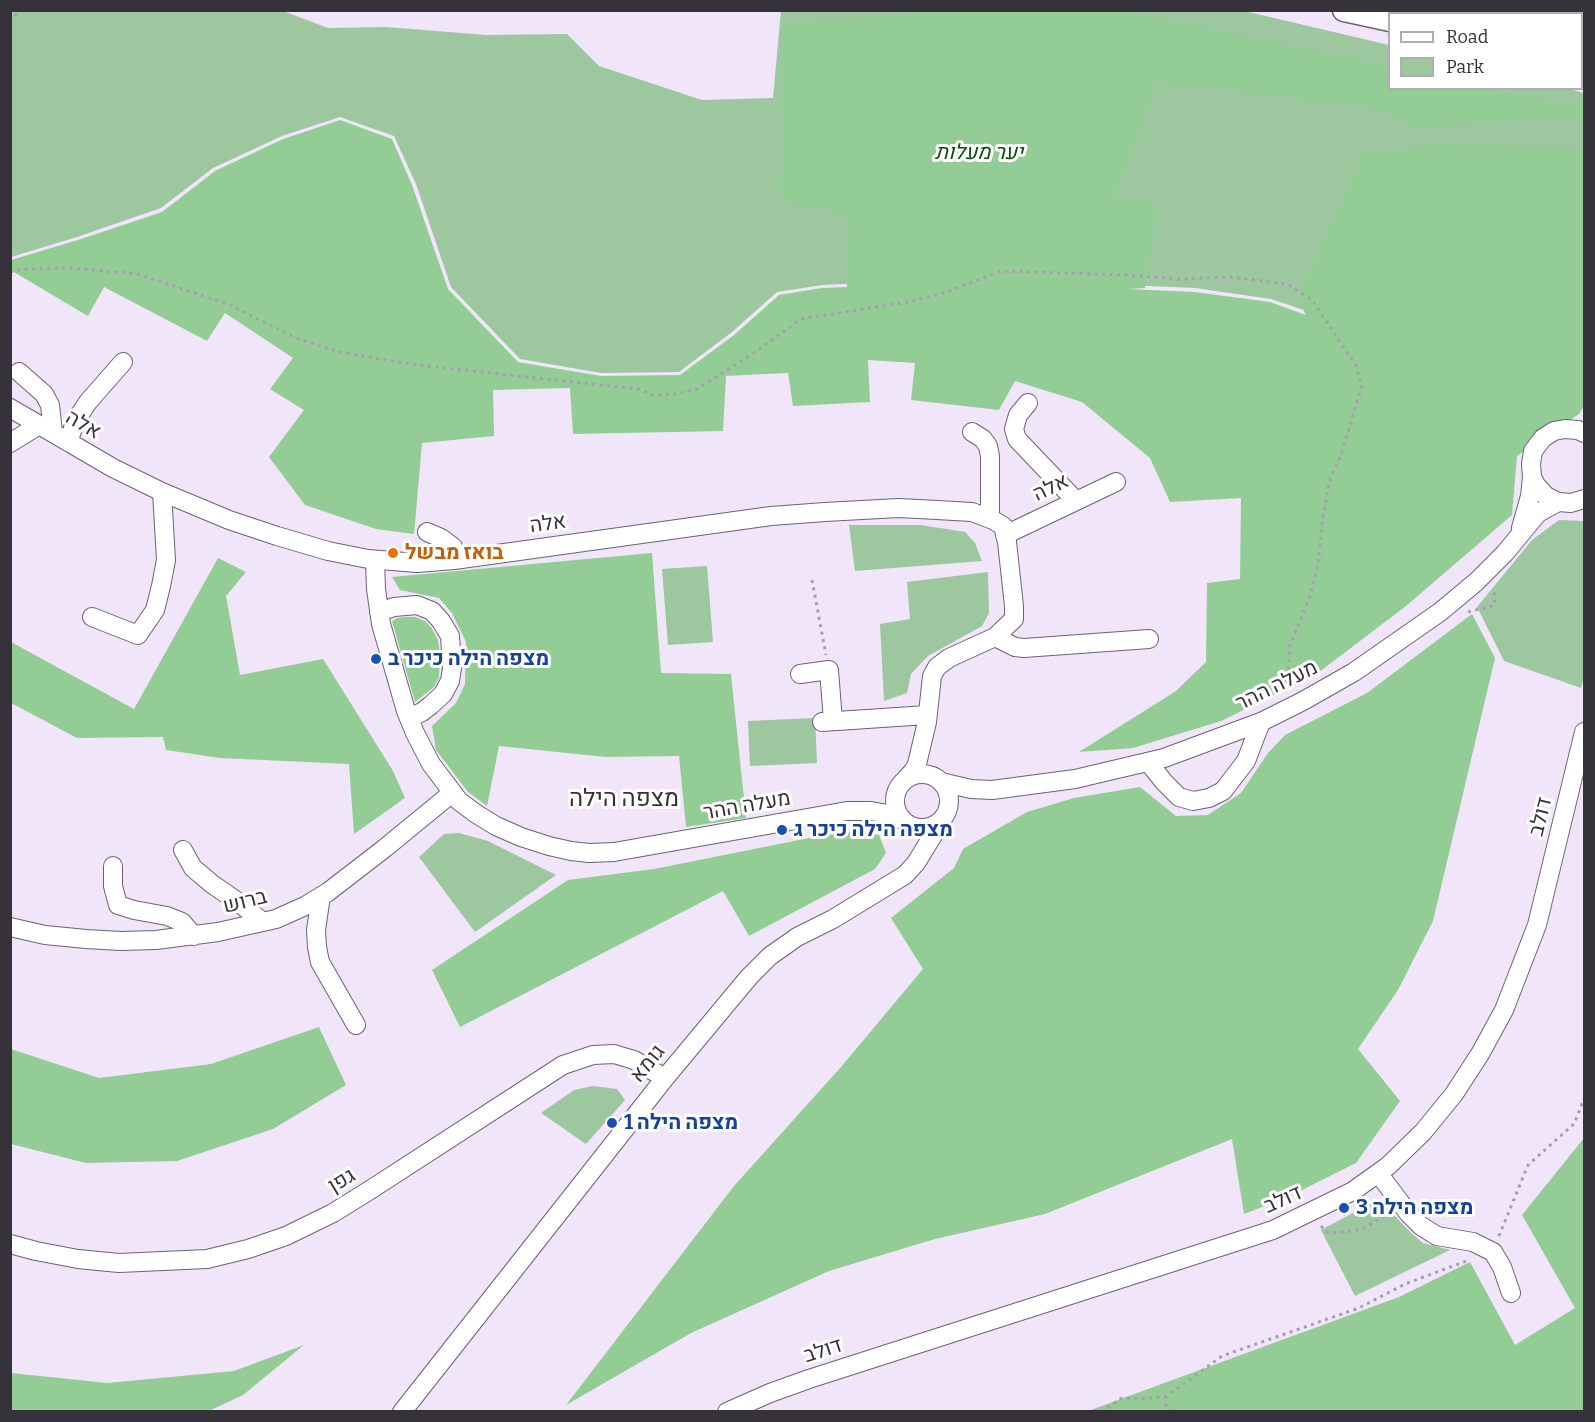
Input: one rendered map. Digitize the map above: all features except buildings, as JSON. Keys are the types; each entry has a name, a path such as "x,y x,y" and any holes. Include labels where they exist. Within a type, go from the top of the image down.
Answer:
{"main road":[{"path":"1344,10 1388,20"}],"street":[{"path":"10,444 53,433 76,420 88,402 123,362"},
{"path":"19,372 44,394 50,405 53,433"},
{"path":"1028,403 1018,415 1014,429 1017,439 1076,501"},
{"name":"אלה","path":"10,408 113,468 162,492 230,520 277,536 328,551 375,560 417,563 454,560 771,516 899,508 972,512 990,519"},
{"path":"1519,536 1530,496 1533,452 1543,438 1554,431 1584,423"},
{"path":"1565,429 1584,433"},
{"path":"905,875 914,854 913,839 896,807 895,798 903,782 917,764 927,718 932,676 936,667 949,658 995,637 1014,619 1003,526 990,519 988,446 983,439 972,432"},
{"path":"1532,477 1546,496 1558,502 1571,503 1584,500"},
{"name":"אלה","path":"1005,535 1116,482"},
{"path":"92,617 138,634 155,610 166,560 162,492"},
{"name":"מעלה ההר","path":"937,779 971,789 992,790 1075,779 1164,758 1261,722 1354,672 1440,612 1476,582 1505,553 1538,513 1558,502"},
{"path":"427,532 453,547 454,560"},
{"name":"מעלה ההר","path":"375,560 381,624 409,718 431,764 459,801 496,826 521,837 571,851 614,852 848,811 887,795 903,782"},
{"path":"379,612 394,607 417,605 432,611 450,636 452,668 450,681 443,694 431,705 409,718"},
{"path":"995,637 1015,647 1024,648 1149,639"},
{"path":"800,675 829,670 827,722 927,718"},
{"path":"905,875 916,863 945,815 949,801 947,789 931,769 927,718"},
{"path":"1148,762 1179,797 1193,801 1209,798 1223,791 1246,761 1261,722"},
{"name":"דולב","path":"728,1412 809,1379 1273,1230 1353,1191 1388,1166 1423,1132 1454,1094 1480,1054 1504,1010 1537,925 1584,732"},
{"path":"903,782 915,775 924,774 937,779"},
{"name":"מעלה ההר","path":"945,815 962,802 979,795 1011,788"},
{"name":"ברוש","path":"10,927 45,935 121,941 156,940 218,932 276,919 321,896 385,848 452,793"},
{"name":"מעלה ההר","path":"848,811 871,811 903,819"},
{"path":"903,819 916,827 925,828 934,825 945,815"},
{"path":"183,850 193,868 263,922"},
{"path":"113,866 112,886 118,904 182,922 194,936"},
{"name":"גומא","path":"402,1412 665,1078 749,977 770,956 797,937 832,919 905,875"},
{"path":"321,896 316,930 320,962 356,1025"},
{"name":"גפן","path":"10,1244 78,1259 119,1263 217,1257 286,1236 333,1213 563,1065 593,1055 614,1054 634,1060 665,1078"},
{"path":"1378,1173 1421,1226 1437,1236 1473,1242 1493,1252 1502,1267 1511,1293"}],"path":[{"path":"10,22 20,10"},
{"path":"10,272 23,269 70,268 138,274 230,305 296,338 339,352 417,365 638,389 653,395 697,390 801,319 908,302 947,292 1001,271 1178,279 1230,277 1287,284 1312,300 1356,366 1362,385 1342,452 1329,482 1318,565 1310,596 1290,645 1288,674 1297,704"},
{"path":"812,580 829,670"},
{"path":"1101,1412 1122,1398 1142,1399 1166,1396 1222,1356 1359,1308 1404,1284 1493,1252 1528,1165 1574,1124 1584,1099"},
{"path":"1313,1211 1318,1223 1328,1233 1345,1232 1369,1226 1402,1205"},
{"path":"1166,1396 1166,1406 1172,1412"}],"green space":[{"name":"יער מעלות","path":"280,10 328,28 386,27 486,35 567,34 599,66 702,100 773,98 781,11 1240,10 1388,45 1388,90 1573,90 1584,93 1584,319 1336,321 1271,299 1195,288 965,278 822,285 777,292 732,332 679,372 601,373 520,359 451,287 416,184 394,136 340,117 282,136 213,168 161,208 11,257 11,11"},
{"name":"יער מעלות","path":"973,11 1107,11 1156,18 1388,67 1388,90 1495,90 1584,109 1584,116 1455,124 1427,131 1372,107 1157,81 1118,187 1117,201 1158,206 1145,288 1129,289 1195,292 1270,302 1306,315 1297,299 1362,156 1438,144 1584,149 1584,406 1579,414 1517,456 1512,515 1406,606 1314,676 1221,721 1133,748 1079,752 1176,691 1206,662 1207,583 1240,579 1241,498 1170,502 1150,458 1082,402 1015,381 999,410 911,400 915,363 868,360 870,402 793,406 788,373 726,376 723,431 573,434 570,388 493,390 494,436 422,443 414,534 376,529 305,505 269,457 304,410 270,389 293,358 225,313 207,341 104,287 88,316 12,271 11,273 11,260 162,212 215,171 283,139 340,120 392,139 412,185 448,289 518,362 601,376 680,375 734,335 779,295 822,288 847,287 849,215 780,201 785,23"},
{"path":"1436,11 1584,11 1584,40 1583,12"},
{"path":"1559,520 1584,521 1584,677 1581,688 1504,661 1477,607 1532,540"},
{"path":"849,525 921,525 965,532 975,543 982,561 855,571"},
{"path":"652,553 661,673 731,674 746,818 686,827 679,756 606,757 499,746 487,806 468,792 436,750 432,726 456,703 465,684 466,642 452,613 439,598 400,590 392,577"},
{"path":"218,558 246,572 226,596 240,675 323,659 393,771 405,798 354,834 349,764 220,758 166,750 163,737 77,738 11,703 11,642 134,709"},
{"path":"707,566 713,642 668,645 662,569"},
{"path":"988,572 989,613 982,626 928,656 911,674 907,693 884,701 880,624 910,619 907,582"},
{"path":"1472,614 1495,658 1433,921 1398,990 1358,1049 1400,1101 1356,1163 1290,1196 1244,1214 1232,1139 1045,1214 935,1239 829,1271 691,1333 566,1405 734,1186 841,1067 923,969 891,918 954,868 963,849 1027,812 1074,798 1140,787 1176,816 1208,815 1241,793 1268,753 1285,735 1367,693"},
{"path":"415,617 425,621 431,627 438,640 440,653 439,678 434,687 415,702 392,621"},
{"path":"815,718 817,763 750,766 748,721"},
{"path":"859,831 879,835 886,853 875,869 749,936 723,891 460,1027 432,970 568,880 654,869 819,836"},
{"path":"459,833 488,841 556,875 475,932 419,857 444,834"},
{"path":"319,1027 346,1085 273,1129 177,1161 86,1163 11,1144 11,1049 99,1078 211,1064"},
{"path":"593,1086 617,1089 625,1100 586,1144 541,1113 574,1090"},
{"path":"1584,1138 1584,1411 1088,1411 1399,1297 1470,1262 1515,1345 1575,1308 1522,1215"},
{"path":"1379,1199 1423,1243 1450,1250 1355,1296 1321,1230"},
{"path":"304,1345 243,1395 209,1411 11,1411 11,1373 107,1383 234,1371"}],"place":[{"name":"בואז מבשל","path":"393,553"},
{"name":"מצפה הילה כיכר ב","path":"376,659"},
{"name":"מצפה הילה כיכר ג","path":"782,830"},
{"name":"מצפה הילה 1","path":"612,1123"},
{"name":"מצפה הילה 3","path":"1344,1208"}],"district":[{"name":"מצפה הילה","path":"624,799"}]}
